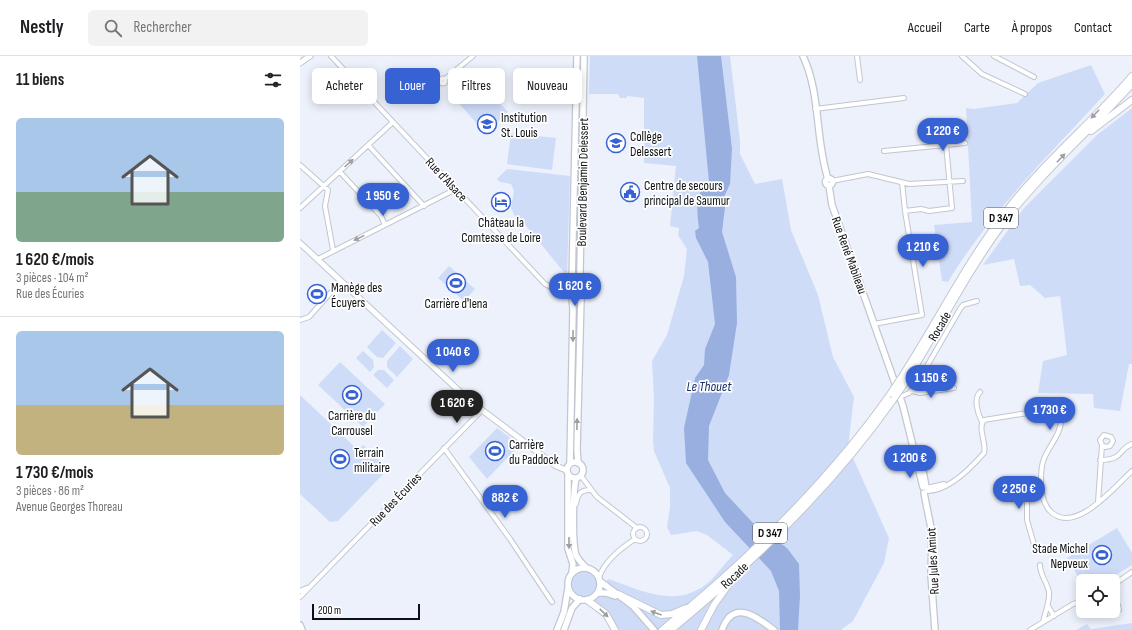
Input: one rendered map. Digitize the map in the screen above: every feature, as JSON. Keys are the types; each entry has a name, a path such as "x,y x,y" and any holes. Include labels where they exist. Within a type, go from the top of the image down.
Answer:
{"highway":[{"name":"Rocade","path":"671,630 739,571 742,564 852,453 892,397 992,239 1026,196 1076,143 1131,79"},
{"name":"D 347","path":"901,383 969,263 998,222 1046,164 1131,79"},
{"path":"1076,143 1132,100"},
{"name":"D 347","path":"662,630 742,564"},
{"path":"701,630 714,604 739,571"},
{"path":"618,594 661,615 672,614 693,605"},
{"path":"587,600 606,614 615,630"}],"main road":[{"name":"Boulevard Benjamin Delessert","path":"572,283 577,56"},
{"name":"Boulevard Benjamin Delessert","path":"582,284 580,272 584,56"},
{"name":"Rue René Mabileau","path":"803,56 812,85 815,109 830,182 832,206 874,324"},
{"path":"557,630 564,612 568,580 572,573 573,564 568,549 568,476 566,470 570,463 573,309 572,297 568,291 572,283 577,282 582,284 585,291 581,297 577,441 578,463 583,469 578,478 574,511 576,554 586,568"},
{"path":"572,297 581,297"},
{"name":"Rue Jules Amiot","path":"874,324 900,397 916,465 925,489 932,538 931,575 935,630"},
{"path":"570,463 578,463"},
{"path":"568,476 578,478"},
{"path":"572,573 581,568 594,571 600,580 639,611 652,630"},
{"path":"598,593 600,580"},
{"path":"568,587 574,596 580,599 587,600 598,593 610,594 626,603 652,630"},
{"path":"564,630 572,608 580,599"},
{"path":"722,630 730,621 741,616 750,616 764,622 774,630"},
{"path":"300,625 302,630"}],"street":[{"name":"Rue d'Alsace","path":"331,56 545,284 557,290 568,291"},
{"path":"445,80 473,56"},
{"path":"857,56 860,80"},
{"path":"962,56 982,74 1025,94"},
{"path":"994,56 1034,77"},
{"path":"300,63 309,57"},
{"path":"815,109 904,98"},
{"path":"300,208 369,146 393,122"},
{"path":"905,211 921,209 929,211 952,208 946,145 947,130"},
{"path":"884,151 965,143"},
{"path":"369,146 424,206"},
{"path":"300,165 328,190 325,206 333,250"},
{"path":"340,172 380,216 385,225"},
{"path":"830,182 868,174 902,182 963,181"},
{"path":"874,324 922,315 905,211 902,182"},
{"path":"318,259 333,250 456,189"},
{"path":"300,243 482,410 556,466 566,470"},
{"path":"300,320 309,317 341,281"},
{"path":"900,397 912,391 960,308 963,305 977,301"},
{"path":"912,391 920,393 954,388"},
{"path":"925,489 934,490 948,484 984,453 982,422 978,415 976,398 980,392"},
{"name":"Rue des Écuries","path":"300,596 482,410"},
{"path":"982,422 984,420 1040,411 1057,414 1061,422 1061,428 1044,458 1042,478 1044,501 1048,509 1060,518 1080,515 1098,503 1132,471"},
{"path":"1098,503 1102,444"},
{"path":"1100,460 1110,460 1116,458 1127,446 1132,444"},
{"path":"444,448 510,539 552,602"},
{"path":"578,478 590,490 637,528 645,529 647,536 641,541 635,539"},
{"path":"1035,548 1027,520 1027,495 1042,478"},
{"path":"574,511 579,492 590,490"},
{"path":"635,539 633,533 637,528"},
{"path":"600,580 603,568 618,552 635,539"},
{"path":"1040,565 1040,572 1049,592 1048,606 1043,622"},
{"path":"1120,580 1132,572"},
{"name":"Rue des Écuries","path":"300,591 308,588"},
{"path":"1030,630 1076,604"},
{"path":"1048,606 1054,616"}],"shaded area":[{"path":"590,56 730,56 740,141 740,154 755,184 782,179 791,230 818,295 833,357 854,397 848,447 889,538 884,563 853,621 841,630 612,630 611,625 592,607 594,601 608,579 647,593 673,596 685,595 698,590 710,581 733,555 707,535 697,531 671,535 667,527 670,507 670,488 654,451 652,361 667,335 684,276 687,249 678,235 679,228 670,226 676,166 644,163 644,98 627,96 627,98 620,98 618,94 589,94"},
{"path":"1091,65 1105,94 1022,184 983,232 948,282 942,281 934,225 972,222 966,108 974,109 1017,103 1038,83"},
{"path":"460,104 501,104 508,112 485,133"},
{"path":"1132,108 1132,364 1129,364 1120,411 1094,408 1093,394 1038,393 1043,361 1067,355 1060,296 1045,298 1030,285 1020,286 1014,259 983,265 1024,208 1097,135"},
{"path":"511,133 556,138 552,170 507,164"},
{"path":"507,169 570,176 567,276 523,222 517,221 511,208 514,191 511,184 500,182 497,179"},
{"name":"Carrière d'Iena","path":"449,266 475,289 464,301 438,278"},
{"path":"382,330 396,343 383,358 377,357 367,347"},
{"path":"400,346 413,359 397,377 387,367 387,361"},
{"path":"363,351 373,360 374,367 370,372 356,358"},
{"name":"Carrière du Carrousel","path":"340,362 385,404 363,427 318,385"},
{"path":"378,370 384,370 394,380 387,388 373,375"},
{"name":"Terrain militaire","path":"300,395 358,450 363,445 389,468 338,521 330,522 300,494"},
{"name":"Carrière du Paddock","path":"497,428 520,445 487,479 469,457"},
{"name":"Stade Michel Nepveux","path":"1117,528 1132,553 1132,565 1117,574 1076,574 1067,558"},
{"path":"584,570 594,574 598,584 594,594 584,598 574,594 570,584 574,574"},
{"path":"1132,623 1132,630 1076,630 1087,624 1091,629"}],"water":[{"name":"Le Thouet","path":"697,56 721,56 732,149 730,184 723,199 725,207 722,232 736,277 737,323 729,375 709,426 708,460 725,493 753,523 787,548 799,564 800,596 798,630 780,630 779,591 771,571 725,522 686,463 684,428 695,378 704,365 705,349 715,324 708,262 696,238 695,231 699,228 697,209 699,197 704,186 709,182"}],"place":[{"name":"Institution St. Louis","path":"487,124"},
{"name":"Collège Delessert","path":"616,143"},
{"name":"Centre de secours principal de Saumur","path":"630,192"},
{"name":"Château la Comtesse de Loire","path":"501,202"},
{"name":"Carrière d'Iena","path":"456,283"},
{"name":"Manège des Écuyers","path":"317,294"},
{"name":"Carrière du Carrousel","path":"352,395"},
{"name":"Carrière du Paddock","path":"495,451"},
{"name":"Terrain militaire","path":"340,459"},
{"name":"Stade Michel Nepveux","path":"1102,555"}]}
